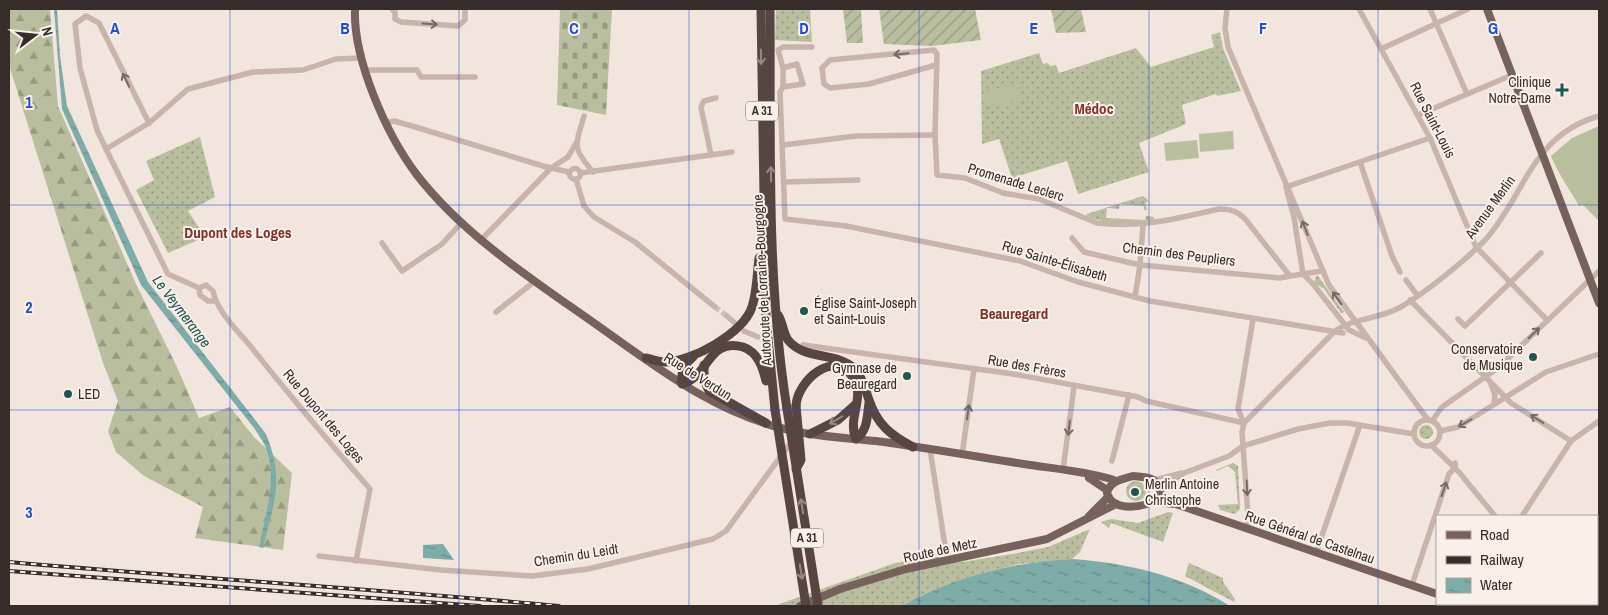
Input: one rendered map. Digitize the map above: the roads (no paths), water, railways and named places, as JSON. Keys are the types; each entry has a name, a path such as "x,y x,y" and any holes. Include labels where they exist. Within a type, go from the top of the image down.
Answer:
{"highway":[{"name":"Autoroute de Lorraine-Bourgogne","path":"760,9 766,319 774,410 806,606"},
{"name":"Autoroute de Lorraine-Bourgogne","path":"770,9 775,310 801,460 796,470 818,606"},
{"path":"646,358 664,362 678,360 697,353 735,332 744,323 752,308 756,292 763,213"},
{"path":"775,310 788,340 807,353 844,361 860,376 878,420 887,432 912,447"},
{"path":"697,353 685,364 681,372 682,384 692,381 716,351 734,345 746,348 759,359 774,410"},
{"path":"704,365 704,380 709,391 766,424"},
{"path":"791,408 800,388 811,375 821,369 834,366 844,370 853,377 858,388 858,402 852,430 856,439 862,434 867,425 869,400"},
{"path":"810,434 838,420 858,402"}],"main road":[{"name":"Rue de Verdun","path":"355,9 354,34 360,58 386,123 416,174 462,222 501,257 682,384 715,404 766,424 797,432 930,449 1063,470 1116,481 1133,476 1154,480"},
{"path":"1487,9 1599,302"},
{"path":"1081,474 1108,493 1116,504"},
{"name":"Rue Général de Castelnau","path":"1154,480 1175,504"},
{"name":"Route de Metz","path":"1086,519 1116,481"},
{"path":"1154,502 1158,498 1161,489"},
{"name":"Rue Général de Castelnau","path":"1116,504 1133,506 1154,502 1175,504 1436,594"},
{"name":"Route de Metz","path":"800,606 840,589 906,569 1047,539 1116,504"}],"street":[{"path":"392,9 395,12 395,20 401,22 458,26 465,20 465,9"},
{"path":"1227,9 1225,28 1228,47 1286,187 1294,217 1303,274 1321,289 1343,330 1368,339"},
{"name":"Rue Saint-Louis","path":"1359,9 1430,138 1476,247"},
{"path":"1430,9 1467,94"},
{"path":"1381,49 1468,9"},
{"name":"Rue Dupont des Loges","path":"149,123 99,23 86,16 75,24 80,68 97,130 168,274 199,288 206,285 214,291 215,301 296,403 370,489 356,560"},
{"path":"812,47 783,47 778,50 783,68 783,87 780,92 784,182 858,180"},
{"path":"783,145 856,136 935,135 937,54 934,50 830,60 822,68 824,84 830,88 870,84 936,65"},
{"path":"106,149 149,123 188,89 253,72 303,70 336,59 360,58"},
{"path":"783,68 797,64 803,84 783,87"},
{"path":"365,70 417,70 421,77 475,76"},
{"path":"1418,115 1512,75"},
{"path":"711,155 701,107 704,102 716,98"},
{"path":"482,239 551,168 568,157 576,142 584,116"},
{"name":"Avenue Merlin","path":"1343,330 1398,308 1418,295 1476,247 1486,238 1542,153 1561,134 1599,116"},
{"path":"386,123 394,121 570,172"},
{"name":"Promenade Leclerc","path":"935,135 937,175 965,178 1003,193 1039,199 1097,223 1159,224 1218,209 1234,211 1246,220 1290,276"},
{"path":"1286,187 1430,138"},
{"path":"576,142 578,154 593,172"},
{"path":"570,172 575,168 580,173 593,172 732,152"},
{"path":"1360,162 1392,256 1400,272"},
{"path":"570,172 570,177 576,179"},
{"path":"576,179 580,173"},
{"path":"576,179 584,206 594,217 635,242 716,307"},
{"name":"Rue Sainte-Élisabeth","path":"784,182 785,219 846,226 1020,261 1078,282 1135,297 1253,318 1343,330"},
{"path":"1286,187 1295,201 1329,285 1343,330"},
{"path":"382,243 402,272 442,244 462,222"},
{"path":"1135,297 1140,265 1142,225"},
{"name":"Chemin des Peupliers","path":"1072,238 1084,252 1140,265 1280,278 1290,276"},
{"path":"1476,247 1547,320"},
{"path":"1458,319 1465,326 1541,253"},
{"path":"1290,276 1322,271"},
{"path":"1493,515 1455,465 1434,443 1420,443 1414,434 1415,426 1421,421 1430,420 1442,407 1498,368 1599,271"},
{"path":"1406,280 1418,295"},
{"path":"496,312 534,281"},
{"path":"1314,284 1317,294 1343,330 1368,339 1440,431"},
{"name":"Rue Dupont des Loges","path":"199,288 200,295 208,301 215,301"},
{"path":"1410,300 1511,403 1571,441"},
{"path":"728,316 736,324"},
{"path":"1244,422 1238,409 1253,318"},
{"path":"1325,329 1335,328 1337,322"},
{"path":"1246,529 1248,515 1242,432 1244,422 1343,330"},
{"path":"744,331 758,337"},
{"name":"Rue des Frères","path":"803,345 1128,395 1244,422"},
{"path":"1440,431 1458,427 1504,396 1546,372 1599,354"},
{"path":"962,455 974,370"},
{"path":"1490,382 1495,395 1494,404"},
{"path":"1063,470 1074,387"},
{"path":"1112,461 1128,395"},
{"path":"1416,402 1421,421"},
{"path":"1523,515 1571,441 1599,421"},
{"path":"1154,480 1184,473 1229,456 1244,446 1298,429 1330,423 1360,424 1414,434"},
{"path":"1316,553 1360,424"},
{"path":"789,430 790,445"},
{"path":"1434,443 1440,431"},
{"name":"Chemin du Leidt","path":"319,556 441,570 532,576 588,569 713,539 726,531 790,445 797,432"},
{"path":"930,449 945,546"},
{"path":"1412,585 1449,474 1455,465"},
{"path":"1161,489 1184,473"}],"water":[{"path":"54,9 57,9 60,56 67,106 148,282 266,434 275,465 276,491 263,548 259,547 271,485 271,472 266,448 254,428 141,285 62,109"},
{"path":"443,544 454,560 423,558 423,545"},
{"path":"1072,559 1114,564 1154,573 1193,587 1230,606 902,606 942,587 984,573 1028,564"}],"tunnel":[{"path":"715,307 727,316"}],"railway":[{"path":"9,562 559,606"},
{"path":"9,571 480,606"}],"place":[{"name":"Clinique Notre-Dame","path":"1562,90"},
{"name":"Église Saint-Joseph et Saint-Louis","path":"804,311"},
{"name":"Conservatoire de Musique","path":"1533,357"},
{"name":"Gymnase de Beauregard","path":"907,376"},
{"name":"LED","path":"68,394"},
{"name":"Merlin Antoine Christophe","path":"1135,492"}],"district":[{"name":"Médoc","path":"1094,108"},
{"name":"Dupont des Loges","path":"238,232"},
{"name":"Beauregard","path":"1014,313"}],"water label":[{"name":"Le Veymerange","path":"182,311"}]}
